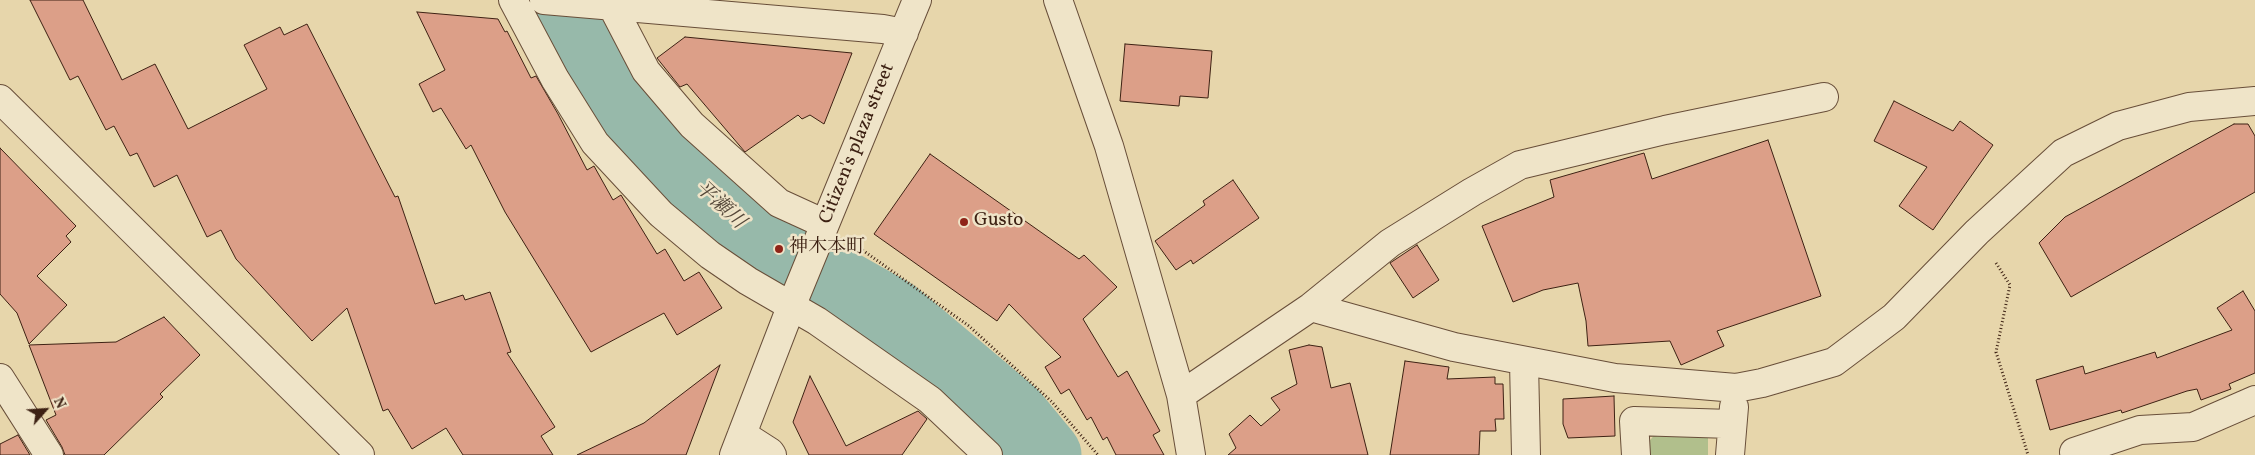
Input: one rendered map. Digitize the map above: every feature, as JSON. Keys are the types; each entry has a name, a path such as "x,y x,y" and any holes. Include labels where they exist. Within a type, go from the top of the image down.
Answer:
{"street":[{"path":"513,0 555,80 595,143 661,214 696,244 748,282 793,302 817,322 873,358 930,400 988,455"},
{"path":"544,0 611,3 883,29 904,33"},
{"name":"Citizen's plaza street","path":"738,444 793,302 917,0"},
{"path":"1058,0 1109,146 1181,395 1191,455"},
{"path":"611,3 646,71 692,125 780,203 823,229"},
{"path":"1181,395 1311,307 1390,244 1472,192 1520,165 1665,130 1824,97"},
{"path":"0,99 360,455"},
{"path":"1311,307 1454,347 1615,378 1736,388 1762,383 1834,362 1894,317 1978,232 2063,153 2118,126 2189,106 2255,101"},
{"path":"1524,362 1526,455"},
{"path":"0,378 48,455"},
{"path":"1730,455 1731,424 1736,388"},
{"path":"2074,452 2140,430 2193,426 2255,400"},
{"path":"1636,455 1634,421 1731,424"},
{"path":"738,444 770,452 772,455"}],"path":[{"path":"1978,232 2010,285 1996,352 2028,455"},
{"path":"848,242 858,245 969,326 1052,402 1098,455"}],"green space":[{"path":"1657,432 1708,438 1708,455 1646,455 1645,446"}],"building":[{"path":"30,0 83,0 122,80 155,64 188,129 267,89 244,45 280,27 284,35 307,24 395,197 398,196 435,304 463,295 465,300 490,292 511,352 507,353 555,427 541,436 553,455 463,455 446,428 412,449 388,409 383,411 347,308 312,341 236,259 221,230 207,237 177,175 154,187 137,153 130,156 114,126 106,130 78,76 70,80"},
{"path":"417,12 498,19 505,32 507,31 531,78 536,76 587,170 594,166 613,200 621,195 657,254 665,249 684,281 699,272 722,308 677,335 664,313 591,352 505,212 471,145 466,149 441,108 433,112 419,84 445,70"},
{"path":"685,37 852,53 824,124 810,115 802,119 798,115 745,152 687,84 680,87 657,58"},
{"path":"1125,44 1212,51 1208,98 1180,96 1179,106 1120,101"},
{"path":"1894,101 1953,131 1960,121 1993,145 1933,230 1899,206 1927,167 1874,141"},
{"path":"2234,124 2248,124 2255,136 2255,192 2071,297 2039,243 2065,217"},
{"path":"1768,140 1821,296 1717,331 1724,346 1681,365 1670,341 1588,346 1586,321 1578,283 1543,290 1513,302 1482,226 1554,197 1550,180 1644,153 1652,179"},
{"path":"0,148 76,226 66,236 71,242 37,276 67,305 29,344 17,313 0,294"},
{"path":"930,154 1079,259 1084,255 1117,287 1083,319 1118,377 1127,371 1160,431 1153,435 1164,455 1116,455 1107,437 1103,440 1091,417 1087,420 1069,389 1061,394 1045,367 1061,357 1009,304 997,321 874,234"},
{"path":"1233,180 1259,218 1193,264 1191,260 1176,270 1155,241 1205,205 1203,201"},
{"path":"1417,245 1439,280 1413,298 1390,263"},
{"path":"2243,291 2255,311 2255,373 2229,384 2231,389 2201,400 2197,389 2122,413 2121,410 2050,430 2036,380 2083,366 2085,374 2155,352 2157,358 2232,330 2217,308"},
{"path":"164,317 200,355 160,394 163,397 104,455 65,455 46,420 56,415 29,345 116,342"},
{"path":"1309,345 1322,347 1331,388 1350,383 1368,455 1228,455 1236,448 1229,434 1250,415 1261,426 1280,410 1271,398 1297,384 1289,350"},
{"path":"1405,361 1449,367 1447,379 1495,377 1495,384 1503,384 1504,419 1495,419 1496,431 1480,431 1479,455 1390,455"},
{"path":"720,365 686,455 577,455 644,423"},
{"path":"810,376 846,446 918,411 927,419 902,455 809,455 793,422"},
{"path":"1614,396 1615,436 1568,438 1563,424 1563,399"},
{"path":"18,435 30,455 0,455 0,444"}],"waterway":[{"name":"平瀬川","path":"556,0 581,46 649,136 738,227 893,314 1013,415 1046,455"}],"place":[{"name":"Gusto","path":"964,222"},
{"name":"神木本町","path":"779,249"}]}
